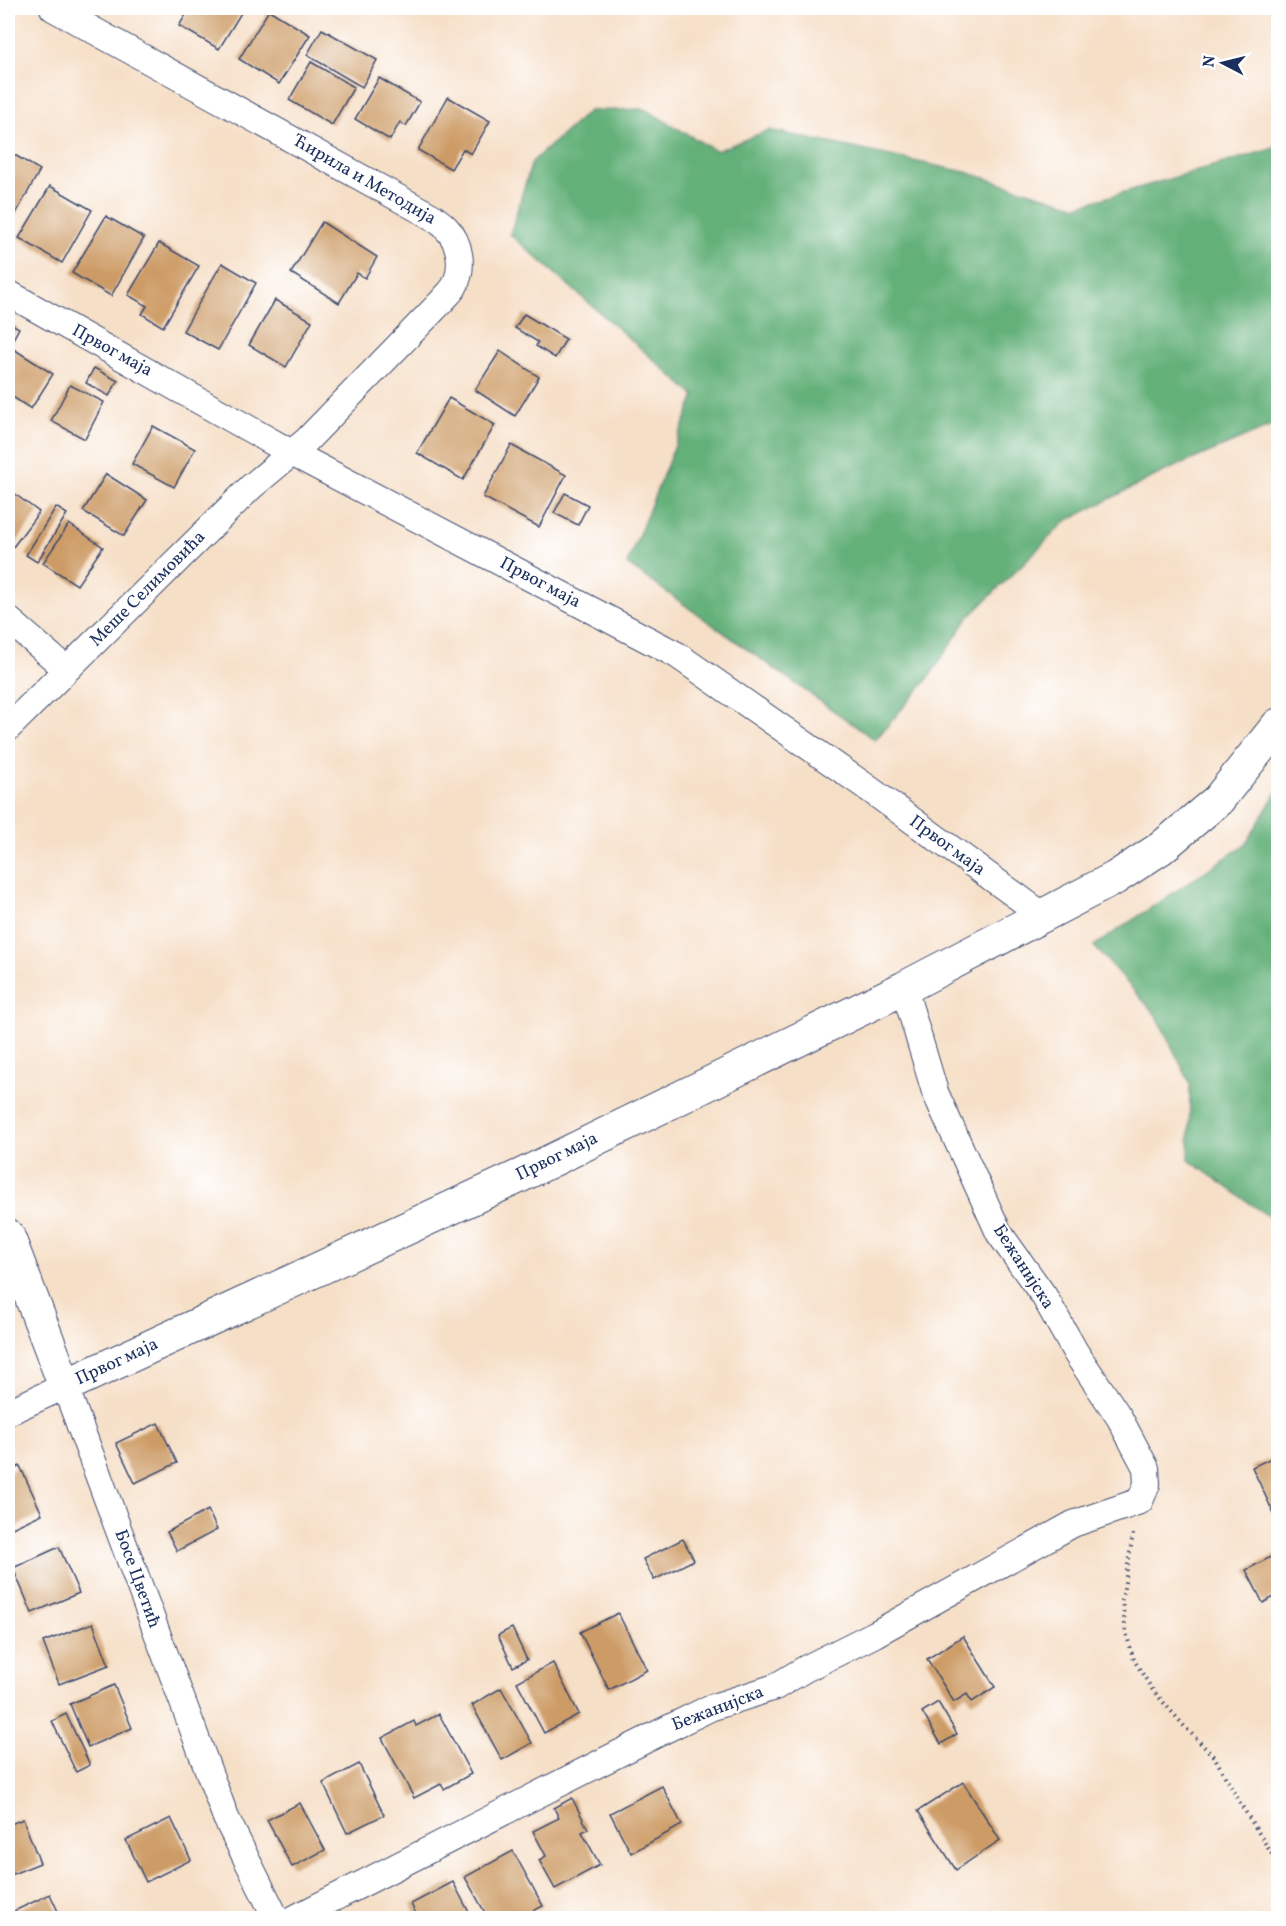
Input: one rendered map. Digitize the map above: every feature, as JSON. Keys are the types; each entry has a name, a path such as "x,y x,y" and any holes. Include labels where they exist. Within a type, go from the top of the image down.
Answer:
{"street":[{"name":"Ћирила и Методија","path":"53,8 431,216 447,228 456,242 460,257 454,286 306,441 290,452"},
{"name":"Првог маја","path":"8,293 290,452 677,655 865,786 1044,916"},
{"name":"Меше Селимовића","path":"8,728 251,487 290,452"},
{"path":"8,619 66,669"},
{"name":"Првог маја","path":"65,1386 520,1176 904,988 1115,878 1161,848 1218,800 1278,725"},
{"name":"Бежанијска","path":"296,1918 710,1708 775,1687 1073,1524 1140,1501 1147,1484 1146,1468 1119,1417 1076,1353 1044,1296 999,1233 935,1092 904,988"},
{"name":"Босе Цветић","path":"8,1236 226,1818 276,1918"},
{"path":"8,1412 65,1386"}],"path":[{"path":"1140,1501 1122,1600 1126,1633 1134,1660 1152,1689 1215,1758 1278,1864"}],"green space":[{"path":"644,109 716,151 769,130 965,172 1077,206 1278,147 1278,423 1161,473 1066,521 968,618 927,680 875,740 627,564 695,396 510,234 532,162 589,111"},
{"path":"1278,789 1278,1223 1189,1160 1190,1083 1156,1015 1094,946 1246,844"}],"building":[{"path":"190,8 244,8 219,49 179,26"},
{"path":"269,10 310,35 279,84 239,59"},
{"path":"322,29 377,60 362,87 307,55"},
{"path":"311,62 354,87 332,125 289,100"},
{"path":"379,78 420,102 406,126 400,122 390,140 355,119"},
{"path":"448,97 490,121 471,154 463,149 451,169 418,150"},
{"path":"8,151 40,170 8,228"},
{"path":"50,186 92,210 62,263 19,238"},
{"path":"106,216 144,238 111,296 72,273"},
{"path":"322,222 377,257 365,278 357,273 339,303 291,273"},
{"path":"159,243 199,266 163,327 142,314 147,306 128,295"},
{"path":"222,263 256,283 218,350 183,331"},
{"path":"275,300 312,321 286,367 249,345"},
{"path":"524,314 566,339 555,358 536,346 538,342 515,328"},
{"path":"8,322 19,328 12,341 8,339"},
{"path":"12,348 53,374 31,409 8,394 8,354"},
{"path":"500,351 539,377 515,416 475,390"},
{"path":"94,368 118,381 109,396 86,383"},
{"path":"70,385 104,402 85,439 51,421"},
{"path":"449,398 495,425 463,480 417,453"},
{"path":"153,426 195,449 174,487 132,464"},
{"path":"511,445 566,475 539,527 483,497"},
{"path":"106,474 147,500 124,536 83,511"},
{"path":"8,489 39,512 13,547 8,542"},
{"path":"565,493 588,505 578,525 554,513"},
{"path":"56,507 67,514 37,562 26,555"},
{"path":"69,524 103,547 77,585 43,563"},
{"path":"158,1423 177,1463 135,1483 116,1443"},
{"path":"1278,1455 1278,1512 1274,1514 1252,1467"},
{"path":"20,1466 42,1514 8,1530 8,1472"},
{"path":"208,1510 217,1530 177,1551 167,1532"},
{"path":"683,1539 694,1560 654,1580 643,1559"},
{"path":"59,1547 79,1593 32,1613 13,1568"},
{"path":"1278,1553 1278,1595 1263,1603 1246,1570"},
{"path":"618,1613 647,1670 609,1690 580,1632"},
{"path":"93,1623 109,1665 59,1684 43,1642"},
{"path":"512,1628 527,1660 513,1667 498,1635"},
{"path":"963,1636 995,1687 972,1702 967,1694 954,1702 927,1659"},
{"path":"553,1663 579,1714 544,1733 517,1682"},
{"path":"114,1685 132,1728 88,1747 70,1704"},
{"path":"501,1688 532,1743 502,1760 472,1705"},
{"path":"938,1702 957,1734 941,1744 922,1712"},
{"path":"66,1714 90,1765 76,1772 52,1721"},
{"path":"439,1714 471,1774 444,1789 441,1784 414,1798 382,1738 414,1721 416,1726"},
{"path":"359,1764 384,1815 347,1833 323,1783"},
{"path":"963,1782 1000,1840 956,1870 918,1811"},
{"path":"662,1786 682,1825 631,1853 610,1813"},
{"path":"572,1798 588,1829 582,1832 600,1865 555,1889 539,1860 546,1856 533,1831 559,1818 554,1808"},
{"path":"300,1803 325,1850 292,1867 267,1820"},
{"path":"171,1818 191,1860 146,1882 126,1840"},
{"path":"23,1819 40,1863 8,1876 8,1825"},
{"path":"513,1851 543,1906 520,1918 488,1918 465,1877"},
{"path":"453,1882 472,1918 418,1918 411,1904"},
{"path":"50,1894 61,1918 8,1918 8,1914"}]}
